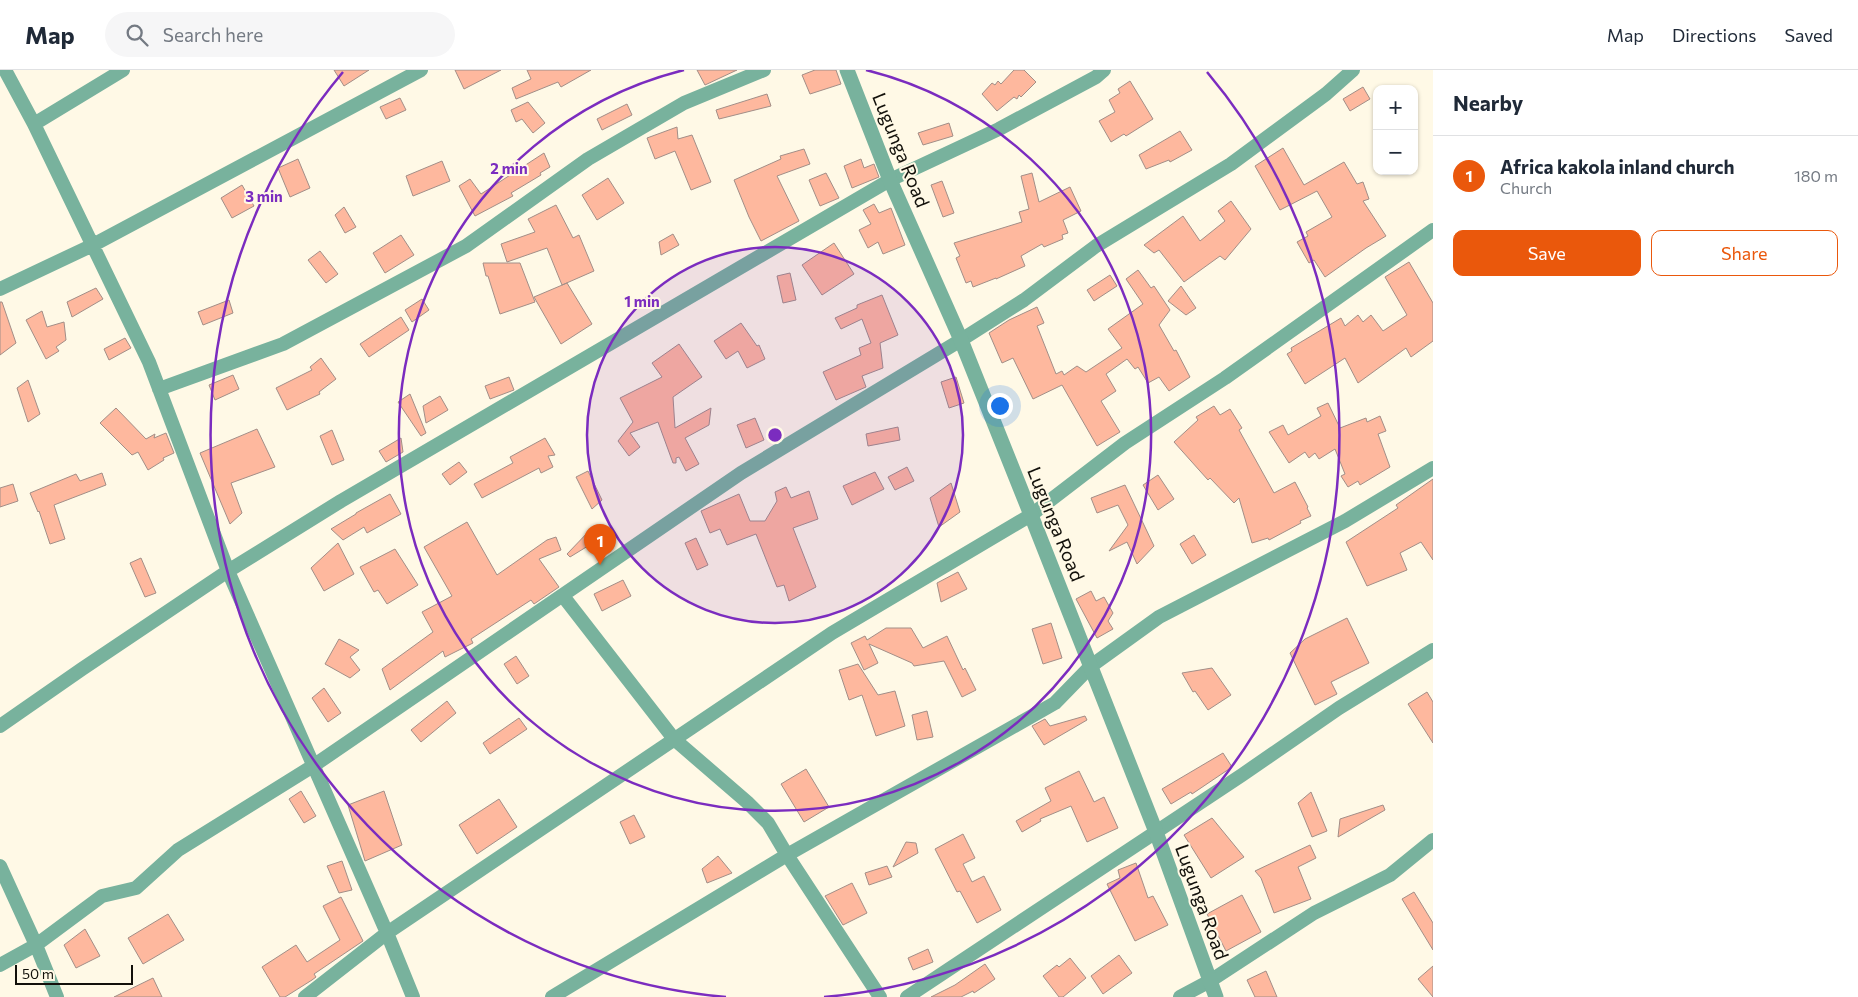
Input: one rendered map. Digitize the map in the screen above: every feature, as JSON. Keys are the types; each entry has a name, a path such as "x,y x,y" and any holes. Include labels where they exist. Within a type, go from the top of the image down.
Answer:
{"street":[{"path":"5,70 34,124 149,362 228,571 312,766 387,933 413,997"},
{"path":"34,124 123,70"},
{"path":"0,289 92,245 421,70"},
{"path":"160,389 283,344 466,246 588,159 684,103 764,70"},
{"name":"Lugunga Road","path":"847,70 890,180 961,340 1031,515 1156,832 1216,997"},
{"path":"0,726 228,571 349,496 890,180 999,129 1096,77 1104,70"},
{"path":"0,965 36,945 102,896 136,888 178,850 312,766 741,473 961,340 1024,300 1096,246 1231,164 1326,94 1353,70"},
{"path":"305,997 387,933 832,633 1031,515 1125,443 1225,378 1433,230"},
{"path":"552,997 787,856 1055,703 1091,666 1159,617 1344,520 1433,468"},
{"path":"563,596 674,739 747,802 768,823 787,856 880,997"},
{"path":"906,997 1242,776 1339,708 1433,650"},
{"path":"1180,997 1210,981 1314,913 1390,875 1433,840"},
{"path":"0,866 57,997"}],"building":[{"path":"334,70 369,70 344,86"},
{"path":"455,70 501,70 464,89"},
{"path":"527,70 591,70 561,87 558,82 516,99 512,88 531,79"},
{"path":"697,70 737,70 705,85"},
{"path":"815,70 836,70 841,84 810,94 802,75"},
{"path":"1014,70 1024,70 1036,82 1021,97 1019,95 1017,99 1014,97 997,111 982,94 992,83 995,85 998,81 1001,84"},
{"path":"1130,81 1153,119 1126,136 1124,134 1111,142 1099,121 1115,112 1109,100 1120,93 1118,89"},
{"path":"1363,87 1370,99 1350,111 1343,99"},
{"path":"767,94 771,106 719,119 716,110"},
{"path":"400,98 406,110 386,119 380,107"},
{"path":"528,102 545,123 533,133 522,119 516,122 511,110"},
{"path":"627,104 632,115 602,130 597,119"},
{"path":"949,123 953,136 923,145 918,133"},
{"path":"677,127 678,139 692,135 711,182 691,190 675,151 655,159 647,138"},
{"path":"1180,131 1192,150 1170,162 1169,160 1146,169 1139,155"},
{"path":"1283,148 1304,185 1344,162 1357,184 1363,182 1369,199 1363,201 1386,236 1325,277 1314,260 1309,263 1297,242 1308,236 1306,232 1332,217 1317,191 1280,210 1255,166"},
{"path":"804,149 810,164 777,176 799,221 761,241 734,180 781,159 780,156"},
{"path":"544,153 550,167 540,173 541,175 511,193 513,196 475,216 459,186 470,179 481,194"},
{"path":"298,159 310,188 290,197 278,168"},
{"path":"861,159 864,168 874,164 879,177 852,188 844,166"},
{"path":"442,161 450,181 413,196 406,176"},
{"path":"826,173 839,198 820,206 809,180"},
{"path":"1032,173 1039,202 1070,187 1081,211 1063,220 1068,233 1062,235 1063,239 1044,247 1042,244 1021,256 1025,266 973,287 971,281 966,283 956,258 960,256 954,243 1022,222 1019,212 1029,209 1021,176"},
{"path":"608,178 624,203 597,220 582,195"},
{"path":"942,181 954,213 943,217 931,185"},
{"path":"242,185 254,206 232,218 221,198"},
{"path":"1231,201 1251,229 1225,260 1220,256 1184,282 1159,250 1154,253 1144,245 1183,216 1200,241 1225,221 1218,211"},
{"path":"874,204 879,213 891,208 905,245 883,254 878,242 868,248 859,230 871,224 863,210"},
{"path":"556,205 573,238 579,235 594,271 562,285 547,248 507,262 501,244 535,232 528,219"},
{"path":"344,207 356,227 345,233 335,215"},
{"path":"673,234 679,245 661,255 659,242"},
{"path":"401,235 414,255 385,273 373,253"},
{"path":"834,243 854,274 822,295 802,265"},
{"path":"320,251 338,274 326,283 308,260"},
{"path":"1409,262 1433,303 1433,341 1411,357 1406,348 1358,383 1345,358 1305,384 1287,354 1292,351 1291,348 1341,318 1345,326 1358,315 1363,322 1371,315 1383,331 1407,315 1385,277"},
{"path":"483,263 520,263 535,302 500,314"},
{"path":"1138,270 1151,288 1154,286 1170,310 1159,325 1174,351 1176,350 1190,377 1169,391 1159,377 1148,383 1138,367 1135,369 1127,359 1106,374 1116,391 1101,401 1120,432 1097,446 1062,385 1033,399 1013,358 1002,363 989,333 1009,320 1037,307 1044,323 1037,326 1056,374 1062,371 1064,375 1077,366 1086,372 1122,348 1108,329 1143,304 1126,279"},
{"path":"790,273 796,300 783,303 777,276"},
{"path":"1110,275 1117,286 1094,301 1087,290"},
{"path":"567,283 592,324 561,344 534,297"},
{"path":"1181,286 1196,308 1186,315 1168,301"},
{"path":"96,288 103,299 72,317 67,302"},
{"path":"882,295 898,335 880,343 883,368 862,376 866,387 836,400 823,372 861,355 859,348 871,343 862,319 841,329 835,318 857,308 857,305"},
{"path":"422,299 429,310 412,322 405,310"},
{"path":"229,300 233,313 203,325 198,312"},
{"path":"0,302 2,302 16,343 0,355"},
{"path":"42,311 47,327 64,322 66,340 56,347 59,351 46,359 26,320"},
{"path":"401,317 409,330 369,357 360,344"},
{"path":"741,323 757,346 759,345 765,359 747,368 738,351 726,359 714,341"},
{"path":"125,338 131,348 109,360 104,349"},
{"path":"679,344 702,377 673,397 675,428 711,408 709,425 685,438 699,464 686,471 679,457 676,458 676,463 673,463 658,422 630,433 640,447 629,456 618,441 633,422 620,398 662,377 652,363"},
{"path":"321,358 336,379 319,392 320,394 287,410 276,388 312,370 310,367"},
{"path":"233,375 239,389 215,400 209,385"},
{"path":"509,377 514,390 490,399 485,386"},
{"path":"956,377 964,403 949,408 941,382"},
{"path":"28,380 40,414 28,422 17,388"},
{"path":"410,394 426,433 421,436 398,402"},
{"path":"440,396 448,410 426,423 423,406"},
{"path":"1328,403 1340,428 1366,418 1367,422 1380,416 1386,431 1378,434 1390,467 1360,485 1358,481 1348,487 1341,476 1345,474 1335,449 1319,459 1315,453 1309,458 1305,452 1289,463 1269,432 1283,425 1288,435 1321,416 1317,408"},
{"path":"1214,406 1220,415 1230,409 1242,428 1239,430 1274,493 1295,482 1311,516 1269,540 1268,538 1252,543 1239,498 1234,503 1210,478 1208,480 1174,442 1198,420 1196,417"},
{"path":"116,408 146,439 155,434 154,438 166,433 174,453 163,458 164,460 148,470 138,452 132,455 100,423"},
{"path":"755,418 764,440 746,448 737,425"},
{"path":"898,427 900,440 868,446 866,434"},
{"path":"257,429 275,467 231,483 242,513 230,524 200,453"},
{"path":"332,430 344,460 332,465 320,436"},
{"path":"401,438 403,452 386,462 379,451"},
{"path":"545,438 555,455 548,456 553,467 541,473 539,468 482,498 474,484 513,463 510,457"},
{"path":"459,462 467,472 450,485 442,474"},
{"path":"907,467 914,481 895,490 888,477"},
{"path":"588,471 602,500 592,509 576,477"},
{"path":"875,472 884,489 852,505 843,486"},
{"path":"102,473 106,485 54,505 65,539 50,544 39,511 30,493 76,474 80,481"},
{"path":"1158,475 1174,499 1158,510 1143,485"},
{"path":"1433,479 1433,560 1421,542 1400,553 1407,570 1367,586 1346,542 1398,508 1396,505"},
{"path":"951,483 960,512 939,527 930,498"},
{"path":"13,484 18,501 0,507 0,488"},
{"path":"1125,485 1154,546 1137,564 1127,542 1109,551 1128,525 1118,505 1097,513 1091,498"},
{"path":"786,487 791,498 809,491 818,519 793,528 816,587 789,601 784,585 777,587 756,534 727,545 720,529 710,533 701,511 739,494 750,521 765,521 777,501 775,492"},
{"path":"390,494 401,514 367,533 364,527 343,540 331,529 356,513"},
{"path":"467,522 497,575 547,540 556,537 561,550 539,559 559,587 534,604 531,600 471,639 473,643 445,657 443,651 390,690 382,669 433,632 422,612 452,596 424,547"},
{"path":"591,529 601,538 570,557 567,554"},
{"path":"1194,535 1206,555 1192,564 1180,544"},
{"path":"696,538 708,565 697,570 685,543"},
{"path":"338,543 354,574 324,591 311,568"},
{"path":"395,549 418,585 387,604 378,590 374,592 360,567"},
{"path":"141,558 156,593 145,597 130,563"},
{"path":"958,572 967,589 941,602 937,583"},
{"path":"623,580 631,596 602,611 594,594"},
{"path":"1091,591 1096,601 1104,597 1113,613 1108,621 1113,629 1097,638 1076,599"},
{"path":"1347,618 1369,663 1331,682 1337,694 1315,705 1290,653 1305,639"},
{"path":"1051,623 1062,658 1043,664 1032,629"},
{"path":"886,628 911,628 923,648 947,636 963,670 965,668 976,690 962,697 944,661 914,666 912,663 869,644 878,663 864,670 851,643 865,636 867,640"},
{"path":"339,639 359,650 350,657 360,670 350,678 325,664"},
{"path":"516,656 529,676 517,684 504,664"},
{"path":"858,664 878,695 895,691 905,726 876,736 862,695 849,700 839,670"},
{"path":"1212,668 1231,695 1208,710 1195,691 1193,692 1182,673"},
{"path":"324,688 341,713 328,722 312,698"},
{"path":"1427,692 1433,702 1433,743 1408,704"},
{"path":"447,701 456,713 421,742 411,730"},
{"path":"927,711 933,737 917,740 912,715"},
{"path":"1085,716 1087,720 1044,745 1032,726 1045,719 1050,726"},
{"path":"519,718 527,729 490,754 483,743"},
{"path":"1223,753 1232,767 1192,794 1191,792 1171,804 1162,789"},
{"path":"806,769 829,807 804,822 781,784"},
{"path":"1079,771 1094,802 1104,797 1118,828 1087,842 1071,806 1040,819 1041,821 1022,832 1016,821 1051,801 1045,788"},
{"path":"301,791 316,816 304,823 289,799"},
{"path":"384,791 402,845 365,861 348,805"},
{"path":"1311,792 1327,831 1312,837 1298,803"},
{"path":"499,799 517,827 477,854 459,825"},
{"path":"1383,805 1385,810 1338,837 1340,819"},
{"path":"634,815 645,837 630,844 620,822"},
{"path":"1212,818 1244,857 1211,878 1184,835"},
{"path":"963,834 975,858 963,864 972,882 984,876 1001,910 977,923 960,891 957,892 935,849"},
{"path":"906,842 916,843 918,853 893,867"},
{"path":"1310,845 1316,858 1298,867 1311,899 1274,913 1261,878 1255,871"},
{"path":"718,856 732,873 707,883 702,869"},
{"path":"342,861 352,890 339,893 327,866"},
{"path":"1136,863 1148,898 1153,896 1168,925 1135,941 1107,884 1120,878 1118,870"},
{"path":"887,866 892,877 869,885 865,873"},
{"path":"852,883 867,913 843,925 825,896"},
{"path":"1414,892 1433,923 1433,950 1402,899"},
{"path":"1242,895 1261,932 1226,951 1207,914"},
{"path":"341,897 363,941 314,974 316,977 312,980 285,997 280,997 262,967 296,945 307,962 340,940 323,906"},
{"path":"168,914 184,940 143,964 128,938"},
{"path":"85,929 100,956 76,968 64,945"},
{"path":"928,949 933,962 913,970 908,958"},
{"path":"1119,955 1132,973 1103,994 1091,976"},
{"path":"1070,958 1086,978 1063,997 1059,997 1043,976"},
{"path":"985,964 995,979 974,993 973,991 961,997 931,997 955,985"},
{"path":"1433,966 1433,997 1418,979"},
{"path":"1266,971 1277,997 1255,997 1247,980"},
{"path":"153,978 162,997 114,997"}],"place":[{"name":"Africa kakola inland church","path":"600,565"}]}
